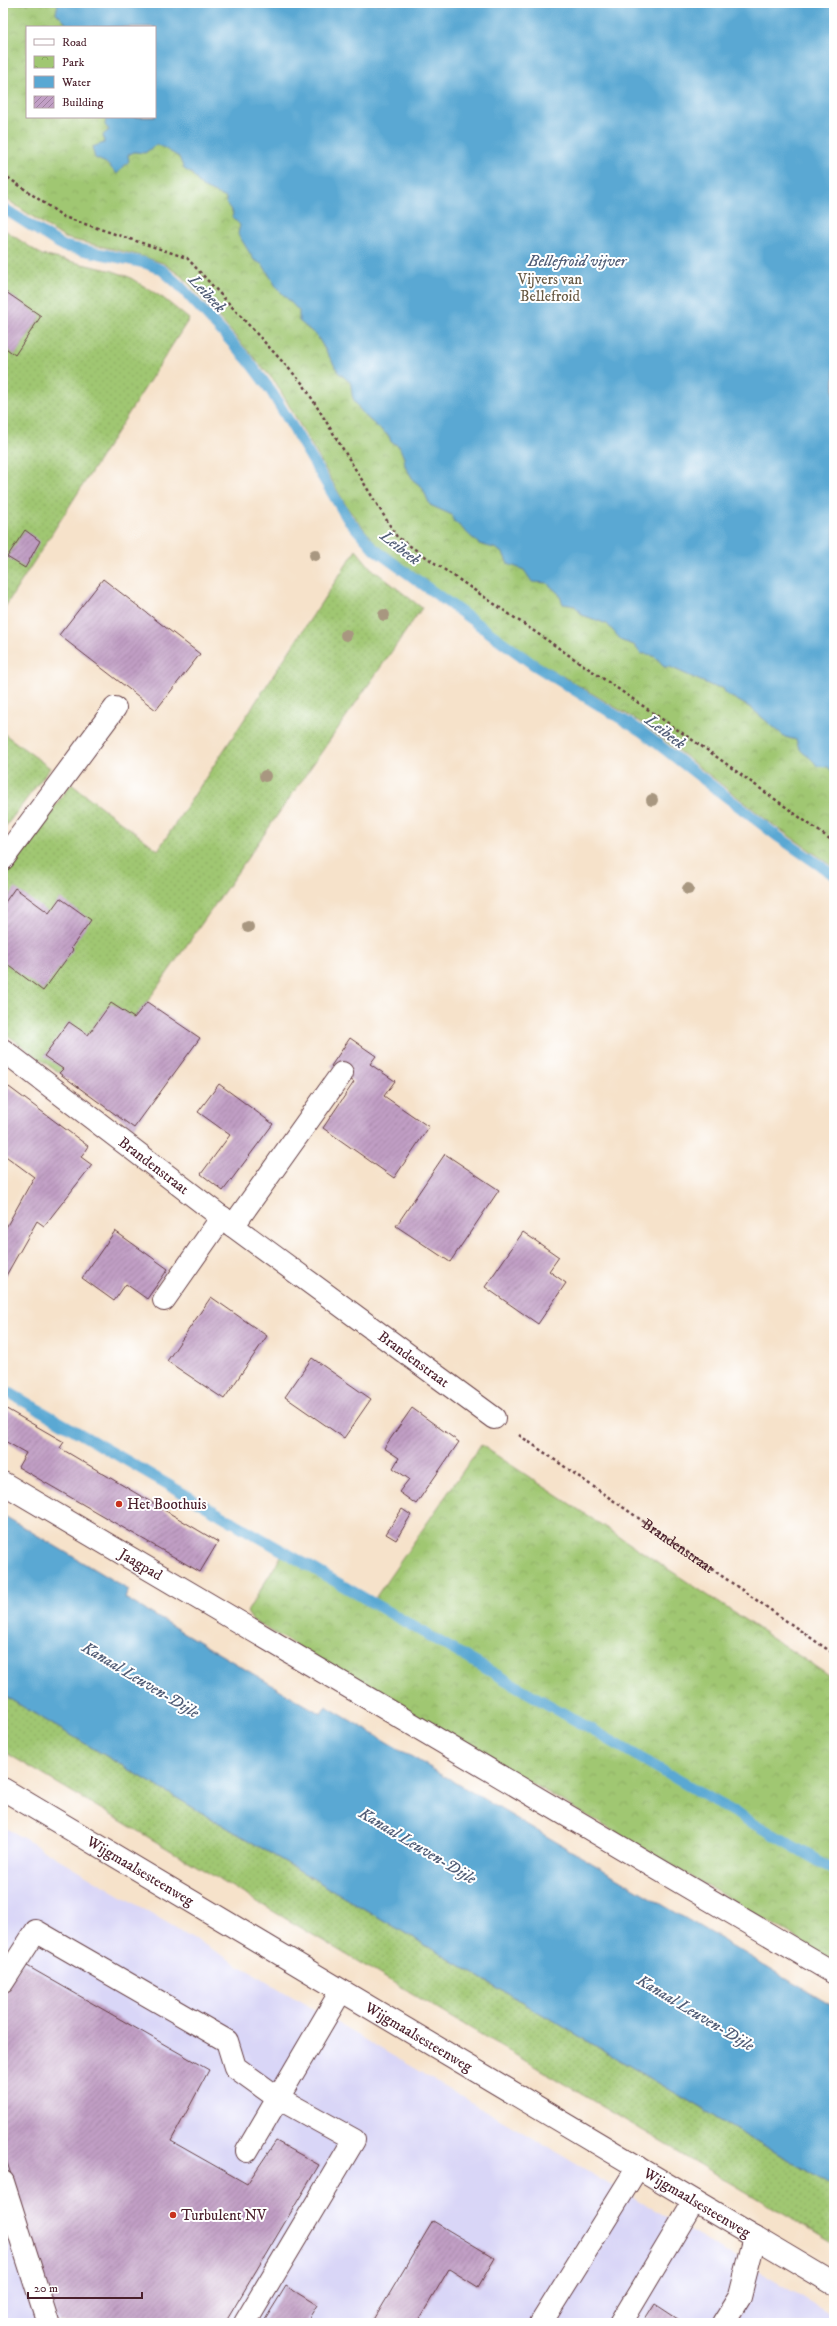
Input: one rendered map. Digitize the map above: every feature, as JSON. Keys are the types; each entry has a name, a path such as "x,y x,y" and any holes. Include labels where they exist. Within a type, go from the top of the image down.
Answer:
{"street":[{"path":"3,859 115,708"},
{"name":"Brandenstraat","path":"3,1050 227,1221 494,1418"},
{"path":"164,1300 342,1073"},
{"name":"Jaagpad","path":"3,1483 834,1973"},
{"name":"Wijgmaalsesteenweg","path":"3,1789 834,2284"},
{"path":"3,1982 36,1931 226,2041 235,2067 278,2098 354,2140 245,2323"},
{"path":"247,2150 341,1991"},
{"path":"541,2323 638,2167"},
{"path":"3,2182 48,2323"},
{"path":"621,2323 694,2201"},
{"path":"723,2323 740,2296 755,2237"}],"path":[{"path":"3,174 64,217 187,258 303,384 398,537 707,750 834,842"},
{"name":"Brandenstraat","path":"494,1418 834,1654"}],"shaded area":[{"path":"3,1826 834,2316 834,2323 3,2323"}],"green space":[{"name":"Bellefroid vijver","path":"3,3 834,3 834,867 772,824 645,725 527,655 376,544 348,509 276,383 185,279 163,263 134,254 65,238 3,197"},
{"path":"3,229 42,255 113,271 129,277 163,298 189,319 3,610 3,346 15,355 41,316 3,290"},
{"path":"356,550 371,568 422,608 147,1002 134,1018 111,1003 59,1073 3,1032 3,877 71,784 158,850"},
{"path":"3,733 50,768 3,830"},
{"path":"481,1445 834,1679 834,1960 252,1620 247,1612 286,1548 373,1601"},
{"path":"3,1695 834,2187 834,2244 3,1751"}],"water":[{"name":"Bellefroid vijver","path":"58,3 834,3 834,774 828,767 817,766 800,749 796,740 785,737 751,708 726,694 723,688 712,686 670,667 664,667 654,657 648,654 641,654 634,645 622,641 607,624 582,615 575,606 563,604 559,594 547,583 532,582 524,570 508,564 504,555 497,549 479,544 454,521 452,515 430,505 422,487 414,481 405,466 404,458 399,446 391,442 389,436 369,419 356,404 353,398 350,382 339,373 317,336 299,321 299,311 277,288 263,265 254,260 238,234 240,225 232,217 233,213 226,203 226,198 202,187 192,174 184,169 179,157 157,144 145,153 134,152 128,155 129,161 117,174 106,163 95,158 92,147 104,143 103,135 109,130 105,125 106,118 156,118 156,26 66,26 65,22 56,13"},
{"name":"Kanaal Leuven-Dijle","path":"3,1515 129,1590 125,1598 321,1714 326,1706 834,2006 834,2187 3,1695"}],"building":[{"path":"3,290 41,316 15,355 3,346"},
{"path":"25,530 40,541 25,568 7,557"},
{"path":"103,579 200,654 156,710 59,635"},
{"path":"15,888 49,913 60,898 91,920 71,948 73,950 43,991 3,961 3,905"},
{"path":"147,1002 200,1038 134,1128 59,1073 63,1069 44,1056 69,1022 88,1035 111,1003 134,1018"},
{"path":"350,1038 376,1056 370,1064 395,1081 384,1096 429,1127 394,1178 323,1128 354,1082 331,1066"},
{"path":"219,1084 273,1124 223,1191 201,1174 230,1135 198,1112"},
{"path":"9,1087 88,1146 81,1157 92,1165 44,1226 37,1221 3,1281 3,1233 34,1177 3,1154 3,1094"},
{"path":"445,1154 499,1190 450,1262 396,1226"},
{"path":"115,1231 168,1269 147,1299 126,1284 114,1301 82,1278"},
{"path":"523,1232 559,1257 549,1271 566,1283 538,1324 485,1287"},
{"path":"211,1297 267,1336 224,1399 167,1361"},
{"path":"312,1358 371,1399 344,1438 285,1397"},
{"name":"Het Boothuis","path":"3,1407 64,1442 60,1448 218,1542 200,1572 18,1467 26,1453 3,1440"},
{"path":"412,1408 459,1442 416,1504 399,1492 409,1479 393,1468 399,1458 384,1448"},
{"path":"402,1509 411,1515 396,1540 386,1534"},
{"path":"22,1963 209,2070 171,2141 247,2184 276,2141 319,2165 225,2323 59,2323 3,2150 3,1993"},
{"path":"433,2221 495,2258 478,2287 449,2269 417,2323 372,2323"},
{"path":"286,2286 317,2305 306,2323 263,2323"},
{"path":"655,2304 684,2323 643,2323"}],"waterway":[{"name":"Leibeek","path":"3,208 63,246 145,263 162,270 179,285 247,359 271,391 347,518 374,549 534,665 641,731 777,836 834,875"},
{"path":"3,1389 834,1870"}],"place":[{"name":"Het Boothuis","path":"119,1504"},
{"name":"Turbulent NV","path":"173,2215"}],"park label":[{"name":"Vijvers van Bellefroid","path":"550,288"}]}
